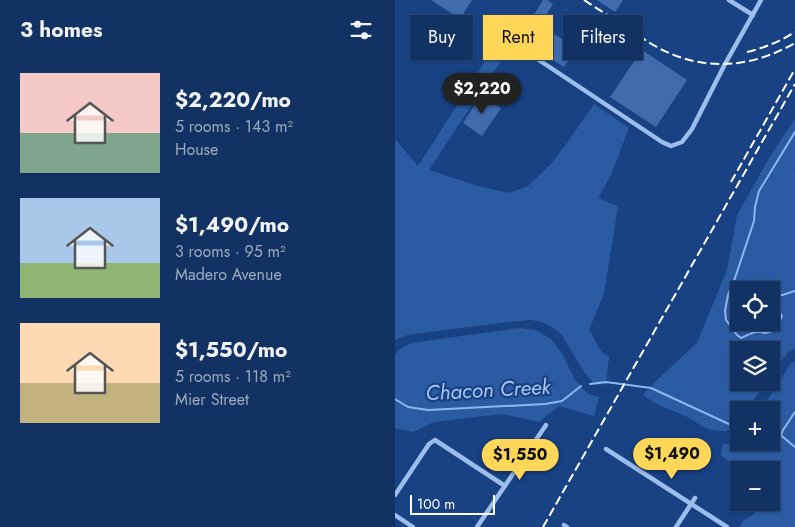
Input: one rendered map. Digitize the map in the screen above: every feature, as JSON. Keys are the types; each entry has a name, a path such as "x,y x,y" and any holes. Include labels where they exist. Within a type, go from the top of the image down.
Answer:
{"street":[{"path":"729,0 753,16"},
{"path":"539,60 662,142 671,146 683,142 692,129 725,64 761,0"},
{"path":"477,527 546,425"},
{"path":"395,495 429,444 435,440 505,486"},
{"path":"606,449 727,527"},
{"path":"676,527 695,498"},
{"path":"395,515 413,527"}],"shaded area":[{"path":"486,60 502,60 429,170 478,186 509,193 528,186 551,164 594,104 629,128 611,175 598,198 618,206 604,294 589,330 601,351 609,357 606,384 595,385 584,372 562,335 542,322 531,320 508,322 407,335 395,340 395,139 418,166"},
{"path":"795,119 795,349 788,352 780,363 780,341 730,341 730,391 760,391 753,401 730,401 730,430 724,431 706,428 643,395 697,343 727,270 737,215 769,158"},
{"path":"519,328 536,330 551,339 562,353 575,380 588,394 599,397 594,416 559,406 539,422 502,414 434,422 413,432 395,428 395,355 399,350 411,343"},
{"path":"795,360 795,527 739,527 743,521 754,514 755,511 780,511 780,461 730,462 721,455 723,444 730,444 730,451 780,451 780,401 767,401 773,391 780,391 780,380"}],"building":[{"path":"431,0 472,0 463,15 454,15"},
{"path":"543,0 553,4 546,15 534,15"},
{"path":"597,0 623,0 615,12"},
{"path":"553,33 563,40 563,60 568,60 564,67 553,60"},
{"path":"643,51 687,80 656,127 610,97 635,60 643,60"},
{"path":"481,95 501,108 482,136 463,123"}],"waterway":[{"path":"795,132 759,191 754,221 728,295 725,311 726,320 741,338 755,332 768,333 776,327 782,316 775,304 775,300 779,296 795,291"},
{"name":"Chacon Creek","path":"590,384 606,382 651,388 730,425"},
{"name":"Chacon Creek","path":"395,399 408,407 428,410 545,404 562,401 581,386"},
{"path":"781,435 795,412"},
{"name":"Chacon Creek","path":"780,435 795,447"}],"railway":[{"path":"584,0 655,46 690,60 725,64 743,62 778,52 795,43"},
{"path":"747,52 772,44 795,32"},
{"path":"731,182 795,69"},
{"path":"543,527 795,84"}]}
